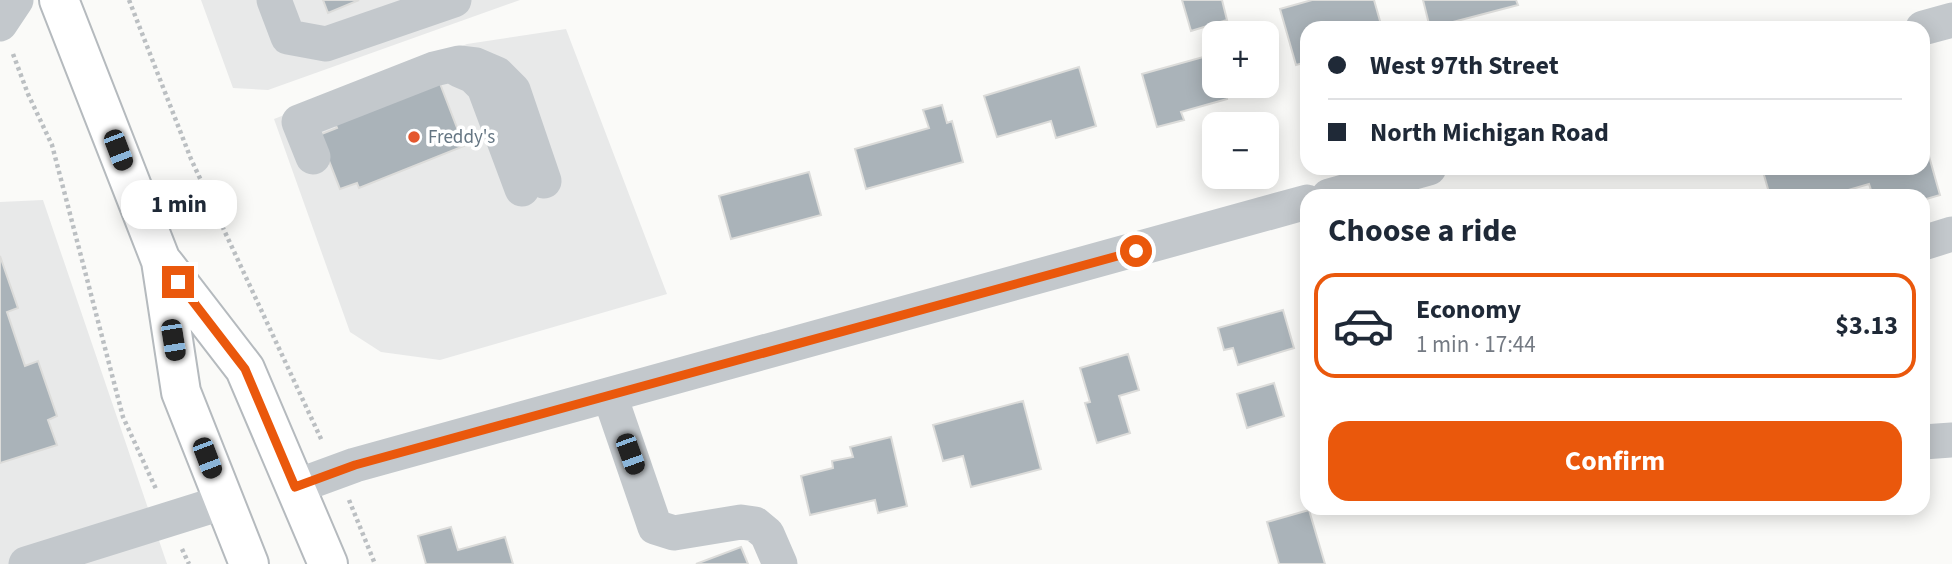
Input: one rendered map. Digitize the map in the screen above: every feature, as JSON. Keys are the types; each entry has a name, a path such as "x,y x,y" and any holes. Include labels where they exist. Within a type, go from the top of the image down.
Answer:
{"main road":[{"path":"59,0 161,261 181,392 250,564"},
{"path":"161,261 245,369 328,564"}],"street":[{"path":"274,0 288,37 326,44 454,0"},
{"path":"1930,27 1952,20"},
{"path":"313,157 299,122 434,69 458,70 474,76 485,87 533,185"},
{"path":"1354,189 1404,175"},
{"path":"295,487 337,471 1300,204"},
{"path":"1930,241 1952,234"},
{"path":"610,396 655,527 674,533 741,522 755,524 767,534 780,564"},
{"path":"1930,442 1952,440"},
{"path":"42,562 225,502"}],"path":[{"path":"129,0 191,159 337,471 375,564"},
{"path":"6,16 28,94 52,145 123,417 149,475"}],"shaded area":[{"path":"201,0 520,0 268,90 233,88"},
{"path":"566,29 667,294 440,360 381,352 350,332 274,119 467,44"},
{"path":"43,200 167,564 0,564 0,202"}],"building":[{"path":"323,0 359,0 328,13"},
{"path":"1182,0 1222,0 1227,20 1202,21 1202,28 1191,31"},
{"path":"1312,0 1374,0 1380,21 1300,21 1300,64 1296,65 1280,9"},
{"path":"1423,0 1516,0 1518,5 1457,21 1428,21"},
{"path":"1202,57 1202,98 1227,99 1181,112 1184,120 1157,127 1142,74"},
{"path":"1079,67 1096,126 1056,138 1051,121 997,137 984,96"},
{"path":"439,81 464,146 359,188 357,183 340,189 319,135 337,128 334,121"},
{"path":"942,105 947,123 952,121 963,162 866,189 855,149 929,128 923,110"},
{"path":"1930,160 1940,195 1930,198 1930,189 1871,189 1869,184 1852,189 1768,189 1764,175 1930,175"},
{"path":"809,172 821,215 731,239 719,196"},
{"path":"0,256 18,308 7,312 25,366 38,361 57,416 48,420 57,445 0,463"},
{"path":"1283,310 1294,348 1238,365 1233,348 1224,350 1218,328"},
{"path":"1128,354 1139,390 1119,396 1130,433 1097,443 1085,403 1090,402 1080,368"},
{"path":"1274,383 1284,416 1247,428 1237,394"},
{"path":"1023,401 1041,469 971,487 963,456 943,461 933,425"},
{"path":"891,437 907,506 878,513 875,500 810,515 801,476 833,468 832,461 853,457 850,447"},
{"path":"1300,513 1300,515 1310,515 1325,564 1279,564 1267,522"},
{"path":"451,527 458,550 505,537 513,564 426,564 418,536"},
{"path":"741,547 748,564 696,564"}],"place":[{"name":"Freddy's","path":"414,137"}],"route":[{"path":"178,282 245,369 295,487 355,465 1136,251"}]}
